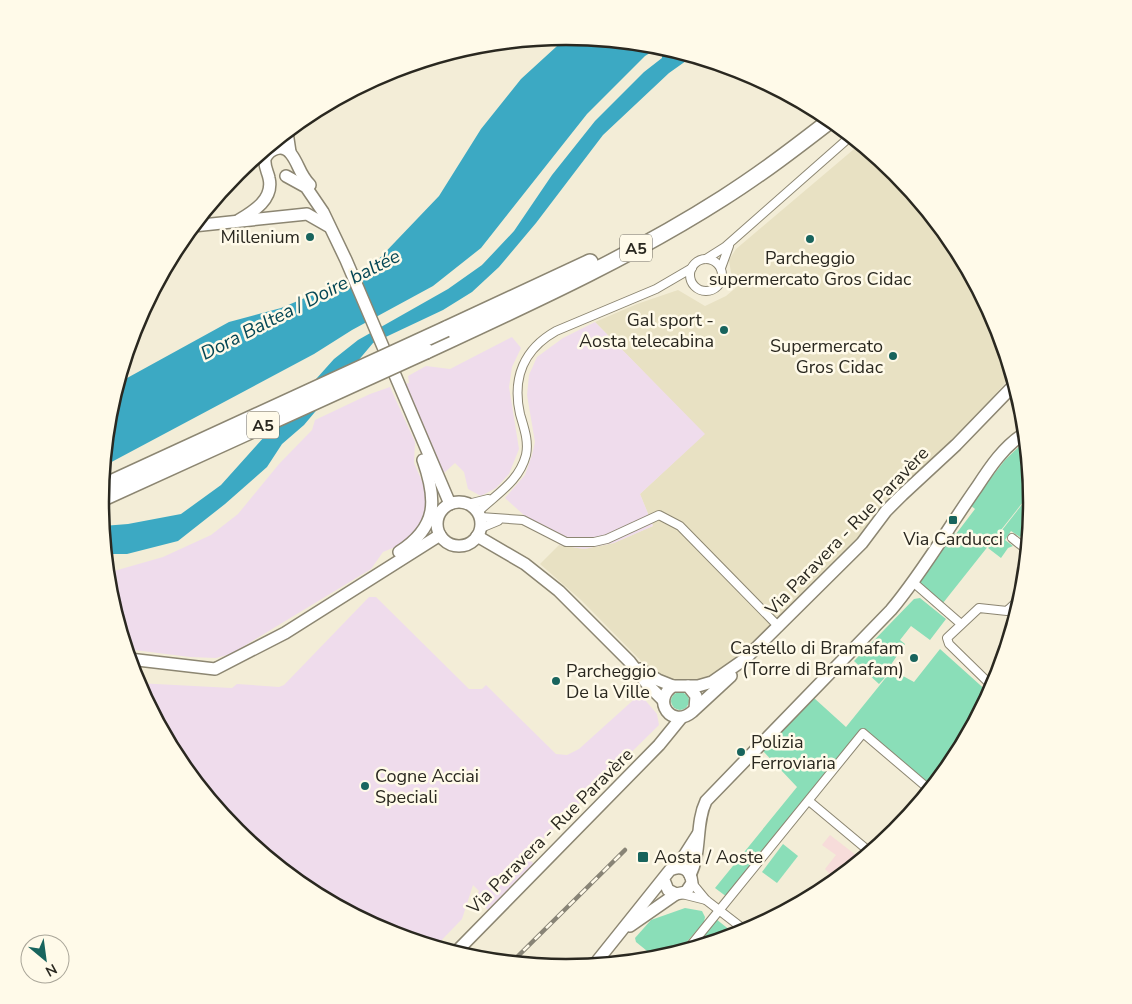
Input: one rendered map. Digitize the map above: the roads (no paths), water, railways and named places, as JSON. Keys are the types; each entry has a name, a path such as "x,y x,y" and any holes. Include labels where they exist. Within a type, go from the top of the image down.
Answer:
{"highway":[{"name":"A5","path":"110,484 541,286 652,230 762,161 815,119"},
{"name":"A5","path":"109,495 554,292 663,234 772,166 824,125"}],"street":[{"path":"256,218 269,208 284,177 292,170 292,157 288,139"},
{"path":"656,289 692,268 698,261 719,252 846,141"},
{"path":"279,146 284,148 292,157 304,178 314,188 342,244 347,262"},
{"path":"263,161 274,177 284,177 300,183 311,193 330,227 347,262 450,504"},
{"path":"239,220 260,206 267,196 270,180 263,161"},
{"path":"202,225 307,214 330,227"},
{"path":"492,498 466,545 456,546 446,542 440,535 437,520 442,511 450,504 458,502 468,504 492,498 512,483 526,455 526,439 517,398 517,385 525,359 533,348 543,338 556,331 656,289 681,282 694,285 704,291 713,290 722,280 721,268 726,251 737,237"},
{"path":"706,259 712,260 721,268"},
{"path":"692,268 690,277 694,285"},
{"name":"Via Paravera - Rue Paravère","path":"688,686 698,686 712,682 745,659 862,544 886,511 956,445 1009,391"},
{"path":"382,571 394,555 417,538 427,527 431,513 433,502 432,490 422,458 420,436"},
{"path":"623,931 688,890 697,857 702,811 706,802 891,610 914,583 953,520 997,458 1018,439"},
{"path":"468,504 479,523 559,591 630,662 647,684 663,700 667,712 668,733"},
{"path":"479,523 508,519 524,520 566,542 594,542 607,539 659,515 680,526 779,627"},
{"path":"137,660 216,669 285,633 440,535"},
{"path":"1012,538 1021,545"},
{"path":"914,583 961,624"},
{"path":"986,681 949,644 947,638 979,608 1007,611 1010,608"},
{"name":"Via Paravera - Rue Paravère","path":"695,709 734,673 745,659"},
{"path":"630,662 658,680 673,686 688,686 696,696 695,709 689,715 681,718 667,712"},
{"path":"663,700 665,694 673,686"},
{"name":"Via Paravera - Rue Paravère","path":"462,946 659,745 681,718"},
{"path":"696,940 863,733 925,785"},
{"path":"809,801 865,848"},
{"path":"600,958 623,931 637,910 664,880 668,872 677,867 699,833"},
{"path":"677,867 684,868 706,900 738,925"},
{"path":"664,880 668,890 706,900"}],"water":[{"name":"Dora Baltea / Doire baltée","path":"558,45 596,46 650,53 587,114 481,248 433,286 352,330 314,354 111,462 118,413 127,378 229,322 281,308 338,284 374,264 439,196 481,129 521,79"},
{"path":"662,56 685,61 669,73 603,135 536,223 499,267 472,292 443,310 373,343 304,425 282,444 267,467 225,504 178,541 127,554 112,554 110,525 181,514 221,485 334,359 358,340 448,289 482,265 514,231 552,175 595,121 644,72 662,58"}],"railway":[{"path":"518,956 625,850"}],"place":[{"name":"Millenium","path":"310,237"},
{"name":"Parcheggio supermercato Gros Cidac","path":"810,239"},
{"name":"Gal sport - Aosta telecabina","path":"724,330"},
{"name":"Supermercato Gros Cidac","path":"893,356"},
{"name":"Via Carducci","path":"953,520"},
{"name":"Castello di Bramafam (Torre di Bramafam)","path":"914,658"},
{"name":"Parcheggio De la Ville","path":"556,681"},
{"name":"Polizia Ferroviaria","path":"741,752"},
{"name":"Cogne Acciai Speciali","path":"365,786"},
{"name":"Aosta / Aoste","path":"643,857"}]}
